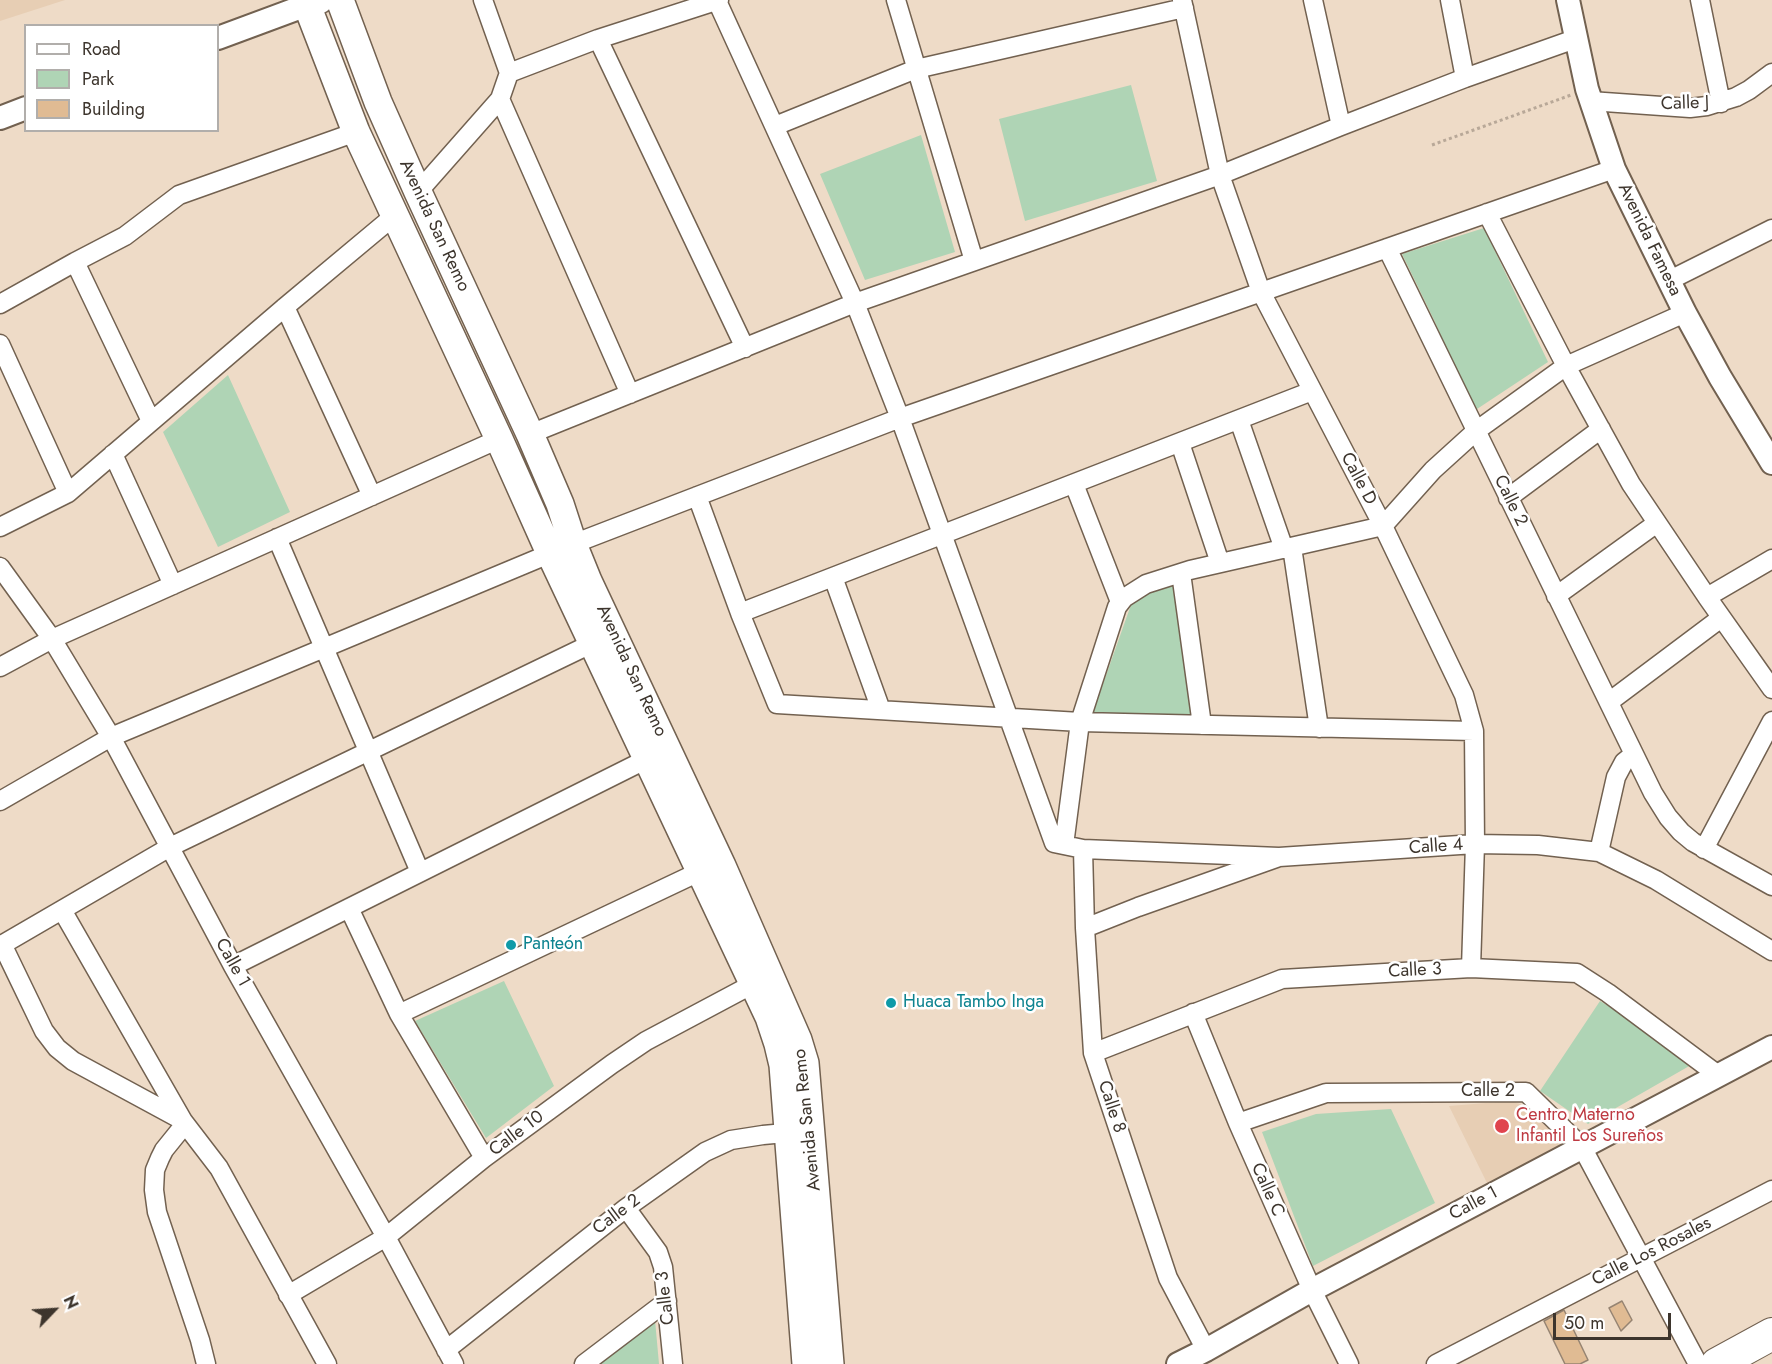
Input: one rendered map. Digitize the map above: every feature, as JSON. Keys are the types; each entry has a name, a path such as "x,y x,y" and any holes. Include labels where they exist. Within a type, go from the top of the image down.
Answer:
{"highway":[{"path":"1717,1364 1772,1334"},
{"path":"1761,1364 1772,1358"}],"main road":[{"name":"Avenida San Remo","path":"340,0 378,102 560,504 561,548 593,643 769,1017 778,1044 799,1132 830,1364"},
{"name":"Avenida San Remo","path":"313,2 357,132 394,216 499,439 561,548 588,581 722,866 795,1030 805,1063 799,1132 806,1364"}],"street":[{"path":"418,192 500,99 509,73 483,0"},
{"path":"509,73 598,39 718,0 855,303 900,417 1054,843 1083,849 1279,857"},
{"path":"896,0 974,261"},
{"path":"1313,0 1341,126"},
{"path":"1450,0 1465,78"},
{"name":"Avenida Famesa","path":"1568,0 1589,95 1614,170 1685,313 1772,463"},
{"path":"1700,0 1721,103"},
{"path":"219,38 313,2"},
{"path":"775,126 916,69 1183,4"},
{"name":"Calle D","path":"1183,4 1220,175 1261,292 1383,526 1464,695 1474,731 1475,844 1471,968"},
{"path":"598,39 745,348"},
{"path":"530,434 855,303 1220,175 1465,78 1575,39"},
{"name":"Calle J","path":"1589,95 1690,108 1721,103 1749,90 1772,73"},
{"path":"500,99 630,394"},
{"path":"0,118 24,109"},
{"path":"0,304 135,230 179,195 357,132"},
{"path":"0,801 111,737 561,548 900,417 1614,170"},
{"path":"1487,213 1566,366 1631,484 1772,689"},
{"path":"0,527 68,493 285,306 394,216"},
{"path":"1668,281 1772,229"},
{"name":"Calle 2","path":"1387,248 1653,793 1668,817 1681,832 1704,849 1772,886"},
{"path":"75,262 151,421"},
{"path":"285,306 372,496"},
{"path":"1064,845 1080,722 1117,607 1124,598 1146,584 1181,573 1383,526 1433,470 1476,432 1566,366 1685,313"},
{"path":"0,344 68,493"},
{"path":"740,613 1312,392"},
{"path":"1239,420 1288,548 1318,728"},
{"path":"1508,498 1601,429"},
{"path":"0,667 52,639 499,439"},
{"path":"1180,443 1220,563"},
{"path":"113,454 172,585"},
{"path":"1074,484 1120,602"},
{"path":"697,496 740,613 777,704 1080,722 1474,731"},
{"path":"1556,596 1657,523"},
{"path":"277,538 420,872"},
{"path":"1707,597 1772,560"},
{"name":"Calle 1","path":"0,567 52,639 111,737 233,966 386,1237 450,1357"},
{"path":"1181,573 1202,725"},
{"path":"833,577 881,710"},
{"path":"1609,702 1721,618"},
{"path":"184,1123 74,1061 57,1048 44,1031 1,945 170,847 593,643"},
{"path":"1704,849 1772,720"},
{"path":"1599,852 1616,777 1624,762 1634,754"},
{"path":"233,966 647,759"},
{"name":"Calle 4","path":"1085,928 1138,906 1279,857 1475,844 1538,845 1599,852 1656,880 1772,951"},
{"name":"Calle 8","path":"1083,849 1085,928 1094,1053 1168,1278 1206,1350"},
{"path":"399,1014 701,871"},
{"path":"349,908 399,1014 484,1158"},
{"path":"62,910 184,1123 219,1168 327,1364"},
{"name":"Calle 3","path":"1094,1053 1282,979 1471,968 1577,973 1608,993 1718,1075"},
{"name":"Calle 10","path":"288,1295 386,1237 484,1158 646,1041 753,984"},
{"name":"Calle C","path":"1193,1013 1238,1123 1312,1290 1349,1364"},
{"name":"Calle 1","path":"1178,1364 1312,1290 1772,1047"},
{"name":"Calle 2","path":"1238,1123 1326,1093 1526,1092 1582,1147 1698,1364"},
{"path":"184,1123 160,1158 155,1170 154,1190 157,1212 201,1340 206,1364"},
{"name":"Calle 2","path":"450,1357 626,1208 705,1152 731,1140 799,1132"},
{"name":"Calle Los Rosales","path":"1436,1364 1772,1190"},
{"name":"Calle 3","path":"626,1208 658,1252 663,1267 674,1364"},
{"path":"584,1364 667,1301"}],"path":[{"path":"1432,145 1589,95"}],"shaded area":[{"path":"0,0 65,0 0,21"},
{"name":"Centro Materno Infantil Los Sureños","path":"1511,1101 1527,1109 1566,1143 1487,1183 1449,1106"}],"green space":[{"path":"1131,85 1157,181 1025,221 999,119"},
{"path":"921,135 955,252 865,280 820,174"},
{"path":"1484,228 1548,362 1474,411 1402,254"},
{"path":"228,375 290,512 218,547 163,432"},
{"path":"1178,582 1195,716 1092,715 1132,602 1149,592"},
{"path":"504,981 554,1086 486,1138 415,1021"},
{"path":"1600,1001 1698,1061 1588,1124 1540,1091"},
{"path":"1391,1109 1435,1203 1313,1266 1262,1132 1316,1114"},
{"path":"655,1320 659,1364 597,1364"}],"building":[{"path":"1622,1301 1632,1320 1621,1331 1609,1308"},
{"path":"1564,1310 1588,1360 1580,1364 1565,1364 1544,1321"}],"place":[{"name":"Panteón","path":"511,945"},
{"name":"Huaca Tambo Inga","path":"891,1003"},
{"name":"Centro Materno Infantil Los Sureños","path":"1502,1126"}]}
